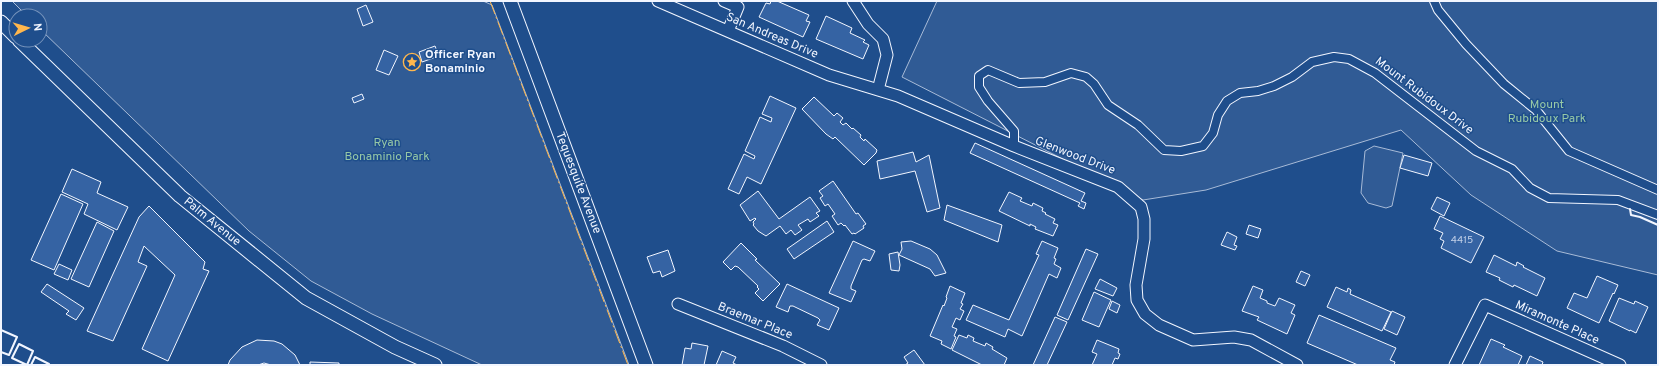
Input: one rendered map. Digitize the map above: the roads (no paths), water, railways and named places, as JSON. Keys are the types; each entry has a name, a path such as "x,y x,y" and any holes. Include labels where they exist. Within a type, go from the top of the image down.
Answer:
{"street":[{"name":"Tequesquite Avenue","path":"510,1 646,365"},
{"name":"San Andreas Drive","path":"658,1 829,75 878,90"},
{"path":"724,1 738,7 728,31"},
{"path":"853,1 868,24 883,39 887,55 878,90"},
{"path":"1434,1 1438,10 1466,44 1504,84 1536,110 1570,151 1658,190"},
{"name":"Palm Avenue","path":"27,48 180,196 306,298 395,347 435,365"},
{"name":"Mount Rubidoux Drive","path":"1014,146 1014,131 988,101 979,87 979,76 988,70 1019,83 1044,82 1071,73 1086,77 1094,84 1108,105 1138,125 1164,150 1181,151 1203,146 1214,133 1218,115 1227,102 1240,93 1258,91 1274,86 1292,77 1312,62 1334,57 1349,59 1375,73 1476,151 1512,169 1530,188 1549,198 1618,200 1658,215"},
{"name":"Glenwood Drive","path":"878,90 898,96 1014,146 1118,187 1141,207 1144,219 1144,239 1136,285 1137,300 1146,314 1159,325 1193,340 1234,336 1250,340 1297,365"},
{"name":"Braemar Place","path":"678,304 783,346 821,365"},
{"name":"Miramonte Place","path":"1455,365 1485,305 1620,365"},
{"path":"395,347 415,365"}],"place":[{"name":"Officer Ryan Bonaminio","path":"412,62"}],"park label":[{"name":"Mount Rubidoux Park","path":"1547,112"},
{"name":"Ryan Bonaminio Park","path":"387,150"}]}
